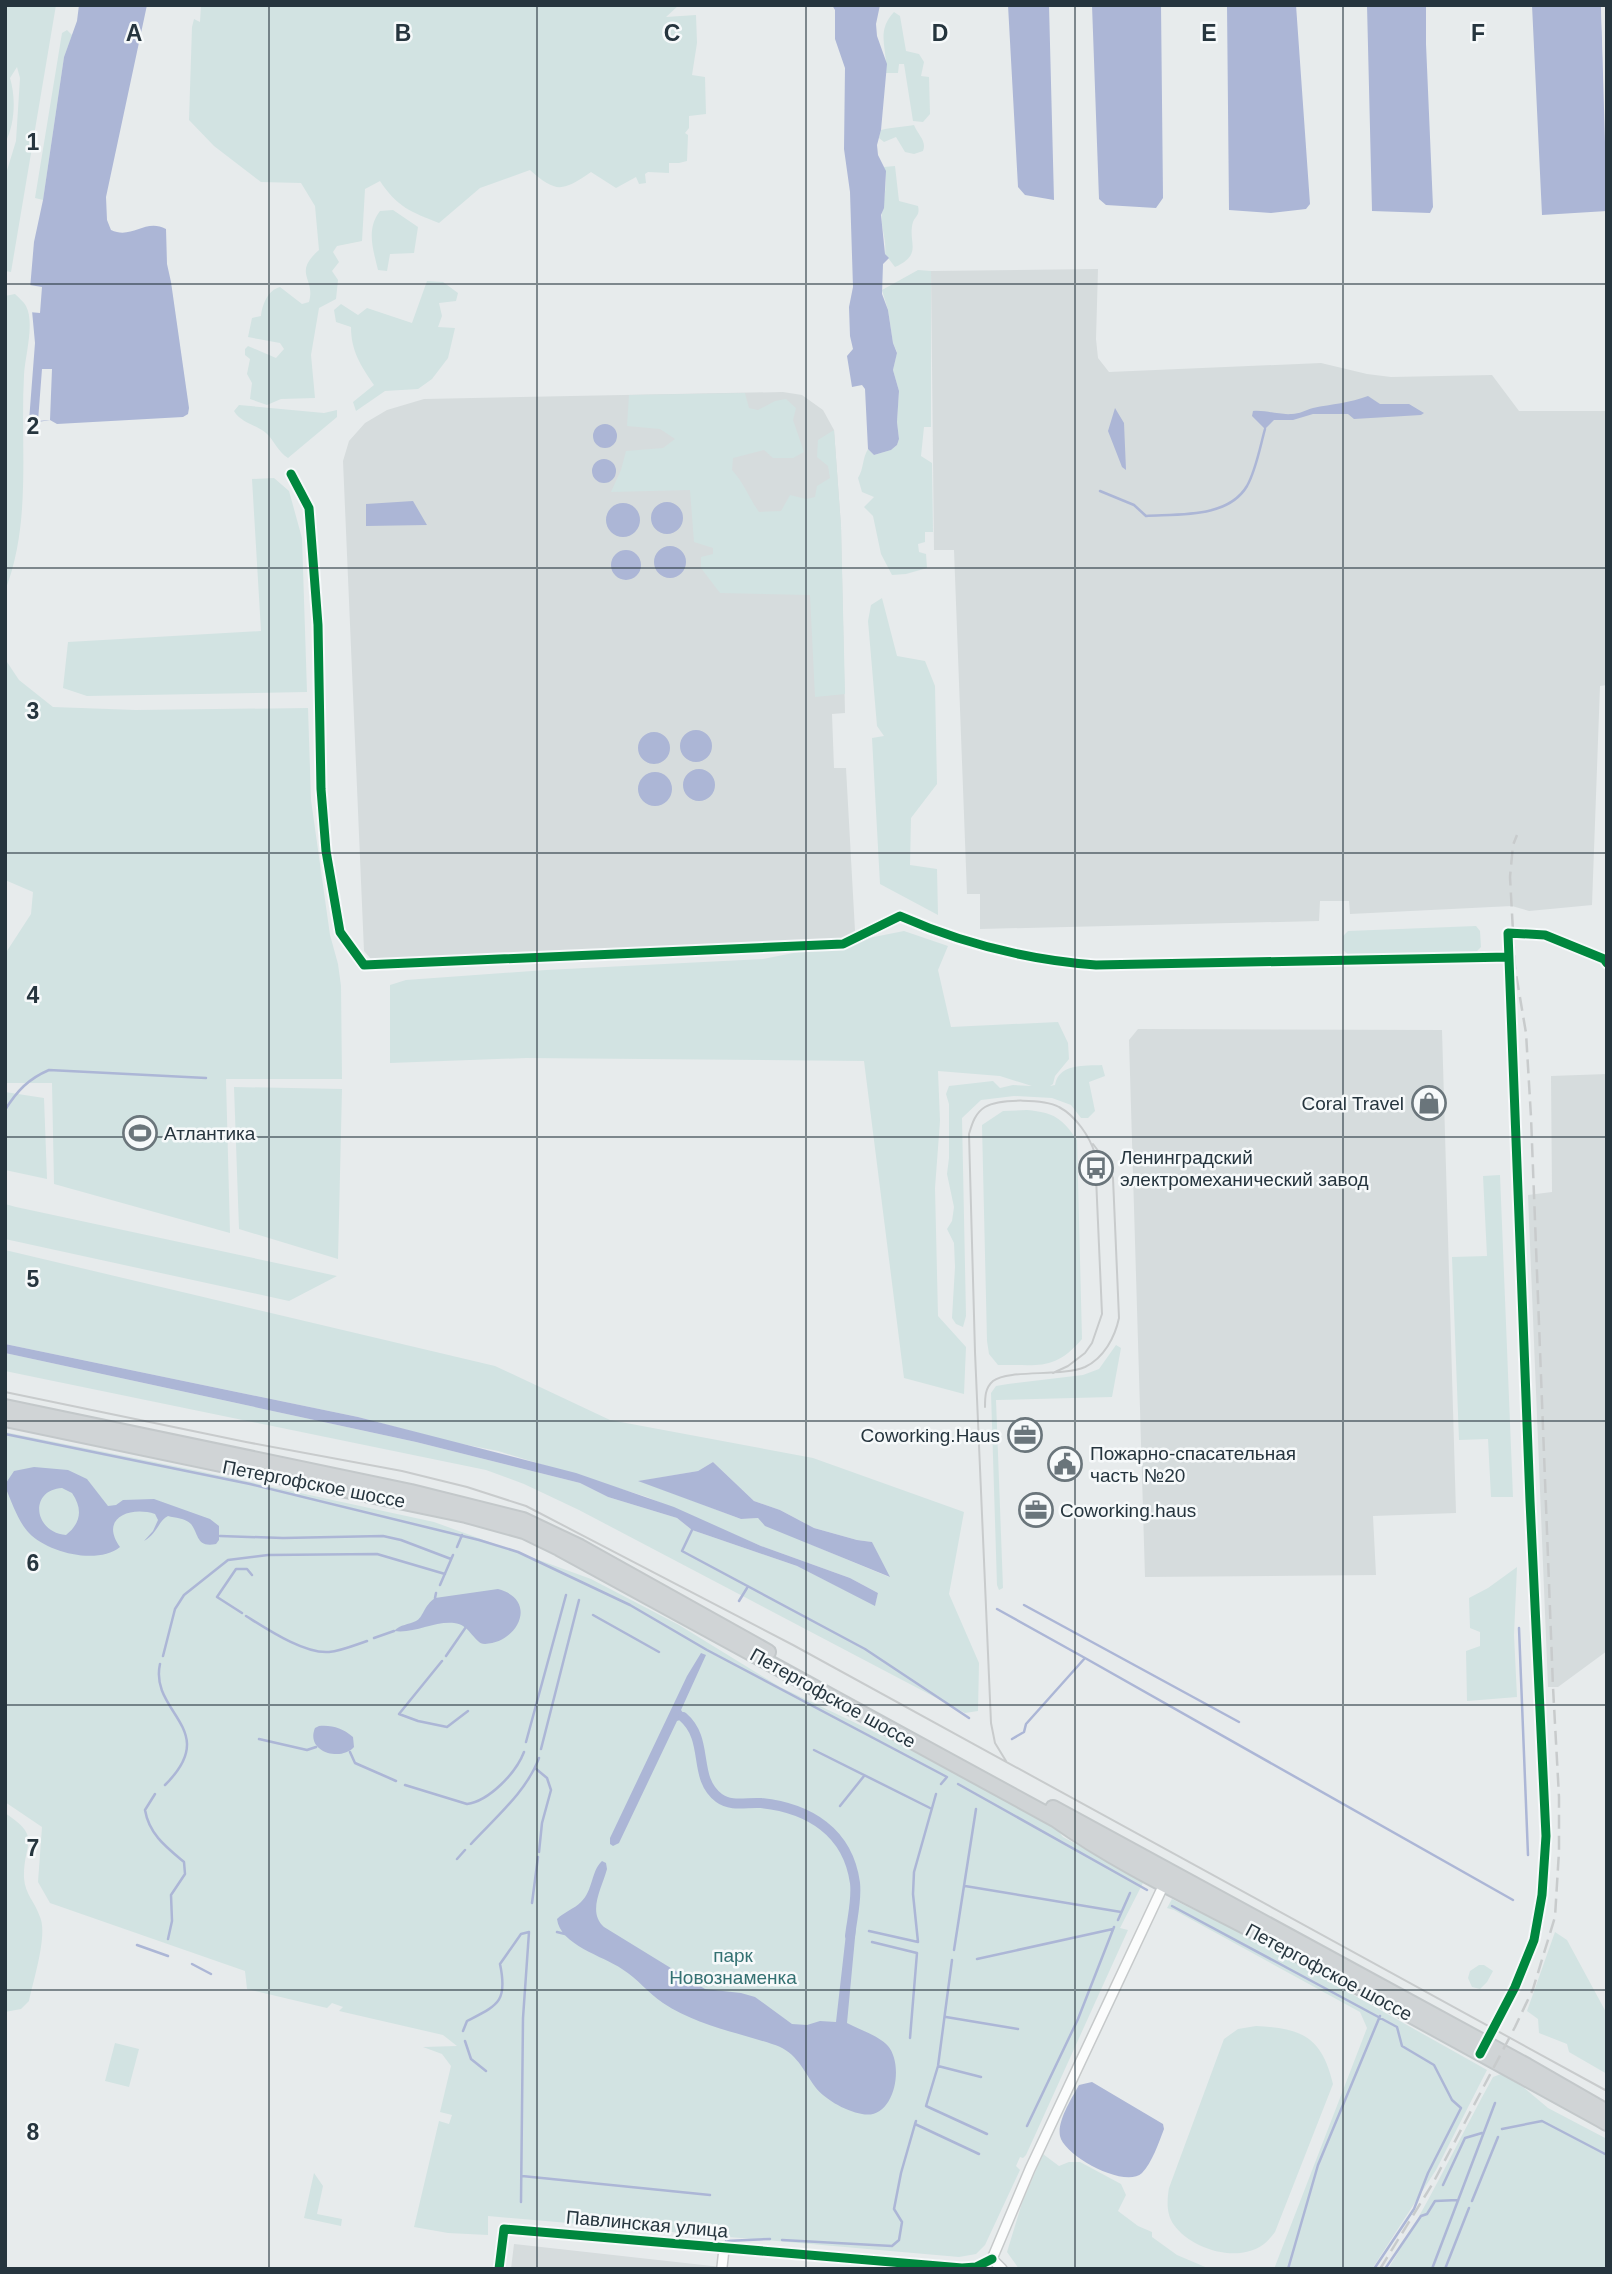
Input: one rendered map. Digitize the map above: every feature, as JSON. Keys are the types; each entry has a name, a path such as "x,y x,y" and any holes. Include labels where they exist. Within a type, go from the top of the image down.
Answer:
{"main road":[{"name":"Петергофское шоссе","path":"5,1407 473,1506 539,1526 645,1582 1167,1878 1607,2112"},
{"name":"Петергофское шоссе","path":"5,1419 466,1515 524,1531 1055,1819 1082,1838 1167,1878"},
{"name":"Петергофское шоссе","path":"1483,2048 1607,2123"}],"street":[{"path":"290,474 309,508 318,625 321,776 326,851 340,932 364,965 843,944 900,916 986,946 1069,963 1096,965 1509,957"},
{"path":"1483,2048 1515,1987 1534,1940 1542,1895 1546,1836 1508,933 1545,935 1607,962"},
{"path":"1002,2269 992,2259 1030,2168 1167,1878"},
{"name":"Павлинская улица","path":"499,2269 503,2229 962,2268 976,2267 992,2259"},
{"name":"Павлинская улица","path":"722,2267 724,2249"},
{"path":"827,2257 827,2269"}],"shaded area":[{"path":"1098,269 1098,358 1109,372 1321,363 1391,377 1492,375 1519,411 1607,411 1607,685 1600,686 1592,905 1529,911 1512,906 1350,914 1349,901 1320,901 1319,921 980,929 980,894 967,894 954,550 934,550 931,271"},
{"path":"783,392 802,395 823,410 834,430 841,526 845,713 832,714 834,768 846,768 855,931 841,940 371,959 364,951 343,461 349,441 365,423 387,410 424,399"},
{"path":"1138,1029 1442,1030 1456,1513 1373,1516 1376,1575 1145,1577 1129,1040"},
{"path":"1607,1074 1607,1651 1558,1687 1548,1687 1528,1195 1552,1192 1551,1076"},
{"path":"514,2244 739,2269 511,2269"}],"green space":[{"path":"5,5 56,5 11,272 5,271 5,177 16,141 20,78 17,67 10,78 13,111 11,128 5,143"},
{"path":"201,5 679,5 666,17 696,15 697,43 692,75 705,77 706,114 689,116 689,128 685,133 688,135 687,161 669,163 669,173 648,172 645,174 646,183 639,184 636,177 616,188 591,172 567,186 560,187 547,183 530,170 480,188 439,223 405,208 380,181 365,189 362,241 337,246 333,252 339,262 332,271 338,280 336,299 319,308 311,355 315,398 281,399 267,405 250,399 252,383 247,374 250,359 245,355 245,349 248,346 276,358 284,349 280,343 248,337 252,318 261,316 266,298 280,287 302,304 309,302 307,265 319,250 315,206 301,183 261,182 214,146 189,120 192,27 194,19 200,22"},
{"path":"894,12 900,16 906,51 919,54 924,62 921,76 929,77 930,114 923,122 913,121 904,64 899,64 898,73 886,73 884,34 888,19"},
{"path":"67,30 72,35 64,57 43,200 35,198 62,33"},
{"path":"914,125 923,141 923,151 914,154 905,152 896,137 884,142 879,138 881,130"},
{"path":"895,166 899,201 918,206 918,211 913,222 912,252 904,262 895,267 885,254 882,218 886,184 884,167"},
{"path":"393,210 418,227 414,253 390,254 387,271 378,270 372,239 373,225 380,211"},
{"path":"918,270 931,271 931,427 924,427 921,456 932,463 933,532 925,532 925,542 918,544 919,552 926,554 927,568 892,575 881,554 873,516 864,507 874,497 862,492 858,478 868,449 874,455 891,450 899,439 899,391 893,370 897,352 882,290"},
{"path":"427,281 443,282 458,293 456,301 439,303 442,316 438,327 455,328 448,358 432,379 418,389 385,391 356,411 353,402 374,385 355,351 351,327 336,322 334,310 341,304 358,315 367,308 412,323"},
{"path":"15,294 29,313 30,330 24,375 22,511 19,538 5,591 5,296"},
{"path":"745,393 749,408 758,410 775,401 786,399 796,408 793,420 804,452 793,458 773,458 764,450 733,458 732,470 759,512 781,511 790,495 806,499 815,497 817,486 830,478 828,466 817,457 818,440 834,430 841,526 845,694 815,697 810,595 720,593 701,568 701,557 713,554 713,548 694,542 690,490 611,492 626,451 663,448 675,439 660,429 627,426 629,395"},
{"path":"239,405 324,413 337,410 337,417 288,458 266,433 237,415 234,411"},
{"path":"274,478 289,491 302,538 307,692 87,696 63,688 68,642 261,631 252,479"},
{"path":"882,598 897,656 925,661 935,686 937,784 911,818 910,865 937,869 938,915 880,884 872,738 884,736 877,726 868,621 871,605"},
{"path":"5,659 19,680 53,707 136,710 308,708 311,800 330,935 341,986 342,1079 226,1079 230,1233 54,1184 52,1083 5,1083 5,954 31,914 33,892 5,880"},
{"path":"1476,926 1480,931 1481,947 1476,952 1349,955 1343,950 1343,936 1348,931"},
{"path":"904,931 948,946 938,970 951,1027 1058,1022 1068,1043 1069,1059 1050,1086 1055,1085 1057,1078 1067,1069 1074,1067 1102,1065 1105,1076 1089,1082 1095,1111 1088,1118 1081,1118 1071,1105 1052,1098 1014,1096 981,1100 962,1118 966,1316 963,1327 956,1324 952,1318 954,1243 947,1229 952,1221 954,1207 947,1174 949,1104 946,1094 949,1086 993,1081 1000,1088 1013,1085 1032,1086 1000,1076 938,1071 940,1121 935,1188 938,1316 966,1347 964,1394 904,1378 864,1061 526,1058 390,1063 390,985 406,980 763,959"},
{"path":"234,1087 342,1089 338,1259 239,1229"},
{"path":"5,1092 44,1098 47,1179 5,1170"},
{"path":"1027,1110 1057,1118 1077,1140 1082,1339 1072,1350 1054,1361 1035,1365 998,1365 989,1354 987,1341 982,1125 1003,1111"},
{"path":"1500,1175 1513,1497 1491,1497 1488,1439 1459,1440 1452,1257 1487,1256 1483,1176"},
{"path":"5,1204 337,1276 289,1301 5,1239"},
{"path":"5,1250 495,1366 610,1420 813,1458 964,1512 949,1594 979,1663 978,1711 965,1713 579,1510 524,1484 486,1470 5,1371 5,1353 416,1442 580,1483 608,1497 677,1518 692,1530 797,1566 875,1605 878,1593 850,1578 761,1546 647,1497 498,1451 452,1442 358,1417 5,1344","holes":["713,1462 754,1501 780,1510 814,1528 872,1542 889,1577 805,1542 758,1518 741,1519 640,1481 698,1471"]},
{"path":"1116,1345 1121,1348 1112,1397 996,1400 1003,1588 999,1590 991,1393 996,1386 1083,1375 1099,1369"},
{"name":"парк Новознаменка","path":"5,1432 434,1522 591,1579 679,1625 780,1687 971,1778 1049,1820 1063,1837 1144,1881 1120,1928 1128,1930 1026,2155 1020,2157 1016,2166 1020,2170 985,2245 976,2254 959,2257 488,2216 488,2235 448,2233 414,2227 439,2121 449,2124 452,2115 440,2112 451,2066 442,2054 423,2047 457,2046 443,2035 339,2011 343,2007 332,2003 327,2008 247,1989 245,1971 50,1903 38,1882 42,1827 5,1802"},
{"path":"1517,1567 1514,1635 1517,1697 1467,1701 1466,1651 1480,1646 1480,1632 1470,1628 1469,1598"},
{"path":"5,1813 17,1821 27,1835 24,1878 40,1917 42,1935 29,2001 21,2009 5,2012"},
{"path":"1172,1899 1261,1943 1487,2070 1436,2170 1372,2269 1274,2269 1367,2028 1360,2012 1167,1908"},
{"path":"1555,1932 1567,1940 1607,2014 1607,2074 1569,2052 1567,2044 1539,2033 1538,2019 1527,2011"},
{"path":"1479,1965 1493,1971 1480,1989 1472,1987 1468,1978 1470,1971"},
{"path":"1256,2026 1286,2029 1308,2038 1323,2055 1333,2084 1275,2232 1265,2243 1253,2250 1229,2253 1203,2247 1182,2234 1170,2216 1168,2193 1224,2039 1238,2029"},
{"path":"115,2043 139,2049 129,2087 105,2081"},
{"path":"1501,2074 1523,2087 1548,2108 1607,2139 1607,2269 1388,2269 1493,2077"},
{"path":"1043,2154 1059,2166 1080,2162 1121,2184 1126,2195 1118,2211 1138,2226 1152,2232 1152,2237 1177,2255 1210,2269 1019,2269 1007,2252 1022,2203"},
{"path":"314,2173 323,2186 317,2214 342,2219 341,2226 304,2218"}],"water":[{"path":"79,5 147,5 106,197 107,220 111,230 119,232 126,233 152,226 166,229 167,264 189,408 188,414 183,417 57,424 50,420 38,422 33,431 29,421 35,343 30,289 34,242 43,200 64,57 77,21"},
{"path":"832,5 880,5 876,24 877,36 887,64 881,130 877,145 878,155 886,171 884,208 881,215 885,254 889,258 883,264 882,294 897,353 893,370 899,391 899,439 891,450 874,455 868,449 865,389 862,385 852,387 847,356 853,349 849,307 853,287 850,192 844,149 845,68 835,39 835,10"},
{"path":"1008,5 1049,5 1054,200 1025,195 1018,187"},
{"path":"1092,5 1161,5 1163,198 1156,208 1106,205 1099,199"},
{"path":"1227,5 1296,5 1310,204 1306,209 1271,213 1229,210"},
{"path":"1367,5 1426,5 1433,207 1430,213 1372,211"},
{"path":"1532,5 1601,5 1607,211 1542,215"},
{"path":"1368,396 1380,404 1409,404 1424,413 1354,419 1348,414 1313,414 1293,420 1274,420 1265,429 1252,416 1253,411 1295,414"},
{"path":"1115,408 1124,423 1126,470 1122,467 1108,431"},
{"path":"605,424 614,427 617,436 614,445 605,448 596,445 593,436 596,427"},
{"path":"604,459 615,466 616,471 609,482 604,483 593,476 592,471 599,460"},
{"path":"413,501 427,525 366,526 366,504"},
{"path":"667,502 679,506 683,518 679,530 667,534 655,530 651,518 655,506"},
{"path":"623,503 635,508 640,520 635,532 623,537 611,532 606,520 611,508"},
{"path":"670,546 681,551 686,562 681,573 670,578 659,573 654,562 659,551"},
{"path":"626,550 637,554 641,565 637,576 626,580 615,576 611,565 615,554"},
{"path":"696,730 707,735 712,746 707,757 696,762 685,757 680,746 685,735"},
{"path":"654,732 665,737 670,748 665,759 654,764 643,759 638,748 643,737"},
{"path":"699,769 710,774 715,785 710,796 699,801 688,796 683,785 688,774"},
{"path":"655,772 667,777 672,789 667,801 655,806 643,801 638,789 643,777"},
{"path":"5,1344 358,1417 576,1473 674,1507 761,1546 850,1578 878,1593 875,1606 797,1566 692,1530 677,1518 608,1497 580,1483 416,1442 5,1353"},
{"path":"713,1462 754,1501 780,1510 814,1528 872,1542 890,1577 765,1526 758,1518 741,1519 638,1481 698,1471"},
{"path":"34,1467 68,1470 87,1479 108,1506 123,1500 154,1499 210,1519 219,1526 219,1540 216,1544 205,1544 189,1522 168,1516 144,1541 158,1520 155,1514 136,1512 127,1513 115,1522 114,1537 120,1547 111,1552 87,1556 60,1551 37,1540 22,1524 6,1489 6,1483 14,1471","holes":["62,1488 72,1493 79,1510 75,1526 66,1535 55,1532 47,1527 42,1519 40,1503 51,1490"]},
{"path":"498,1589 511,1594 521,1611 514,1629 507,1637 497,1642 481,1643 464,1627 454,1623 394,1631 418,1619 435,1598"},
{"path":"701,1653 706,1655 681,1710 692,1725 677,1721 619,1843 613,1846 610,1844 610,1838 687,1676"},
{"path":"319,1726 345,1731 353,1737 354,1747 341,1754 320,1749 313,1736 315,1728"},
{"path":"602,1861 606,1863 607,1869 596,1907 599,1921 604,1927 705,1989 755,1997 792,2024 836,2022 847,1925 856,1927 847,2023 879,2039 888,2046 893,2055 896,2078 889,2101 873,2114 862,2114 834,2103 817,2089 797,2060 786,2050 676,2011 614,1964 574,1943 560,1928 557,1919 585,1897"},
{"path":"1092,2082 1163,2124 1164,2129 1149,2164 1142,2173 1134,2177 1110,2174 1083,2161 1064,2144 1060,2136 1066,2110 1079,2085"}],"pier":[{"path":"1601,5 1604,5 1607,153 1605,111"},
{"path":"30,285 42,287 40,313 29,312"},
{"path":"42,369 52,369 50,420 38,421"}],"waterway":[{"path":"1100,491 1134,505 1146,516 1188,514 1216,509 1239,496 1247,486 1265,429"},
{"path":"5,1110 24,1086 49,1070 206,1078"},
{"path":"5,1434 250,1484 518,1552 630,1605 707,1650 947,1777 941,1784"},
{"path":"692,1530 682,1551 865,1649 969,1718"},
{"path":"457,1547 462,1535"},
{"path":"220,1536 383,1536 451,1559"},
{"path":"163,1656 175,1609 184,1595 228,1560 268,1555 377,1554 445,1574"},
{"path":"440,1585 453,1555"},
{"path":"242,1613 217,1597 236,1569 247,1569 252,1575"},
{"path":"739,1601 747,1588"},
{"path":"435,1598 436,1593"},
{"path":"526,1742 566,1595"},
{"path":"541,1749 579,1600"},
{"path":"1024,1605 1239,1722"},
{"path":"997,1609 1085,1658"},
{"path":"593,1615 659,1652"},
{"path":"246,1616 286,1640 319,1652 338,1650 367,1641"},
{"path":"446,1656 466,1627"},
{"path":"1519,1628 1528,1855"},
{"path":"374,1638 394,1631"},
{"path":"1012,1739 1024,1732 1026,1724 1085,1658 1513,1900"},
{"path":"442,1661 399,1714 447,1727 468,1711"},
{"path":"160,1664 159,1681 164,1696 186,1735 187,1749 181,1766 165,1785"},
{"path":"683,1717 696,1737 706,1780 719,1798 739,1804 761,1803 795,1810 810,1817 835,1837 851,1865 855,1883 850,1936"},
{"path":"259,1739 307,1750 316,1747"},
{"path":"814,1750 930,1808"},
{"path":"350,1752 355,1763 396,1781"},
{"path":"405,1785 467,1804 475,1802 501,1785 515,1769 524,1752"},
{"path":"471,1844 519,1793 539,1758"},
{"path":"535,1768 547,1778 551,1790 542,1823 539,1852"},
{"path":"840,1806 864,1776"},
{"path":"958,1784 1147,1890"},
{"path":"155,1794 145,1810 147,1819 154,1833 184,1862 185,1874 171,1895 172,1921 168,1939"},
{"path":"869,1931 918,1942 913,1894 914,1872 936,1794"},
{"path":"954,1950 976,1809"},
{"path":"457,1859 465,1850"},
{"path":"532,1903 538,1857"},
{"path":"965,1886 1121,1912"},
{"path":"1118,1920 1130,1893"},
{"path":"1172,1906 1397,2027 1402,2046 1434,2065 1452,2100 1461,2108 1428,2173 1414,2209 1374,2269"},
{"path":"1027,2126 1078,2019 1114,1927"},
{"path":"977,1959 1113,1929"},
{"path":"463,2031 467,2021 498,2001 503,1987 500,1964 521,1934 529,1932 523,2018 521,2202"},
{"path":"557,1932 565,1934"},
{"path":"872,1942 917,1953 910,2038"},
{"path":"137,1945 168,1956"},
{"path":"952,1960 938,2066 926,2106 987,2134"},
{"path":"192,1964 211,1974"},
{"path":"1288,2269 1318,2165 1380,2016"},
{"path":"946,2017 1018,2029"},
{"path":"465,2041 471,2059 486,2071"},
{"path":"938,2066 981,2077"},
{"path":"1432,2269 1495,2103"},
{"path":"916,2121 915,2124 979,2154"},
{"path":"1502,2129 1542,2121 1607,2155"},
{"path":"782,2240 892,2246 899,2240 902,2222 894,2209 915,2124"},
{"path":"1443,2185 1465,2138 1482,2133"},
{"path":"1472,2201 1498,2137"},
{"path":"522,2176 710,2195"},
{"path":"1385,2269 1421,2216 1427,2214 1435,2201 1458,2200"},
{"path":"1445,2269 1469,2208"},
{"path":"726,2241 770,2239"}],"tram line":[{"path":"1006,1761 995,1743 991,1723 975,1352 969,1134 979,1112 1001,1102 1033,1101 1059,1107 1082,1128 1095,1154 1102,1314 1092,1343 1085,1353 1053,1373"},
{"path":"985,1407 985,1396 993,1381 1011,1375 1063,1372 1085,1367 1103,1353 1115,1332 1119,1318 1113,1178 1108,1164 1093,1144"},
{"path":"5,1392 402,1471 467,1487 526,1506 793,1645 1607,2091"}],"railway":[{"path":"1380,2269 1433,2183 1515,2027 1533,1989 1555,1917 1559,1797 1531,1117 1526,1033 1515,968 1510,877 1513,845 1517,835"}],"cycle path":[{"path":"291,474 309,508 318,625 321,789 326,851 340,932 364,965 843,944 900,916 996,949 1096,965 1509,957"},
{"path":"1480,2054 1515,1987 1534,1940 1542,1895 1546,1836 1508,933 1545,935 1604,959 1607,963"},
{"path":"499,2269 504,2229 962,2268 976,2267 992,2259"}],"place":[{"name":"Coral Travel","path":"1429,1103"},
{"name":"Атлантика","path":"140,1133"},
{"name":"Ленинградский электромеханический завод","path":"1096,1168"},
{"name":"Coworking.Haus","path":"1025,1435"},
{"name":"Пожарно-спасательная часть №20","path":"1065,1464"},
{"name":"Coworking.haus","path":"1036,1510"}]}
